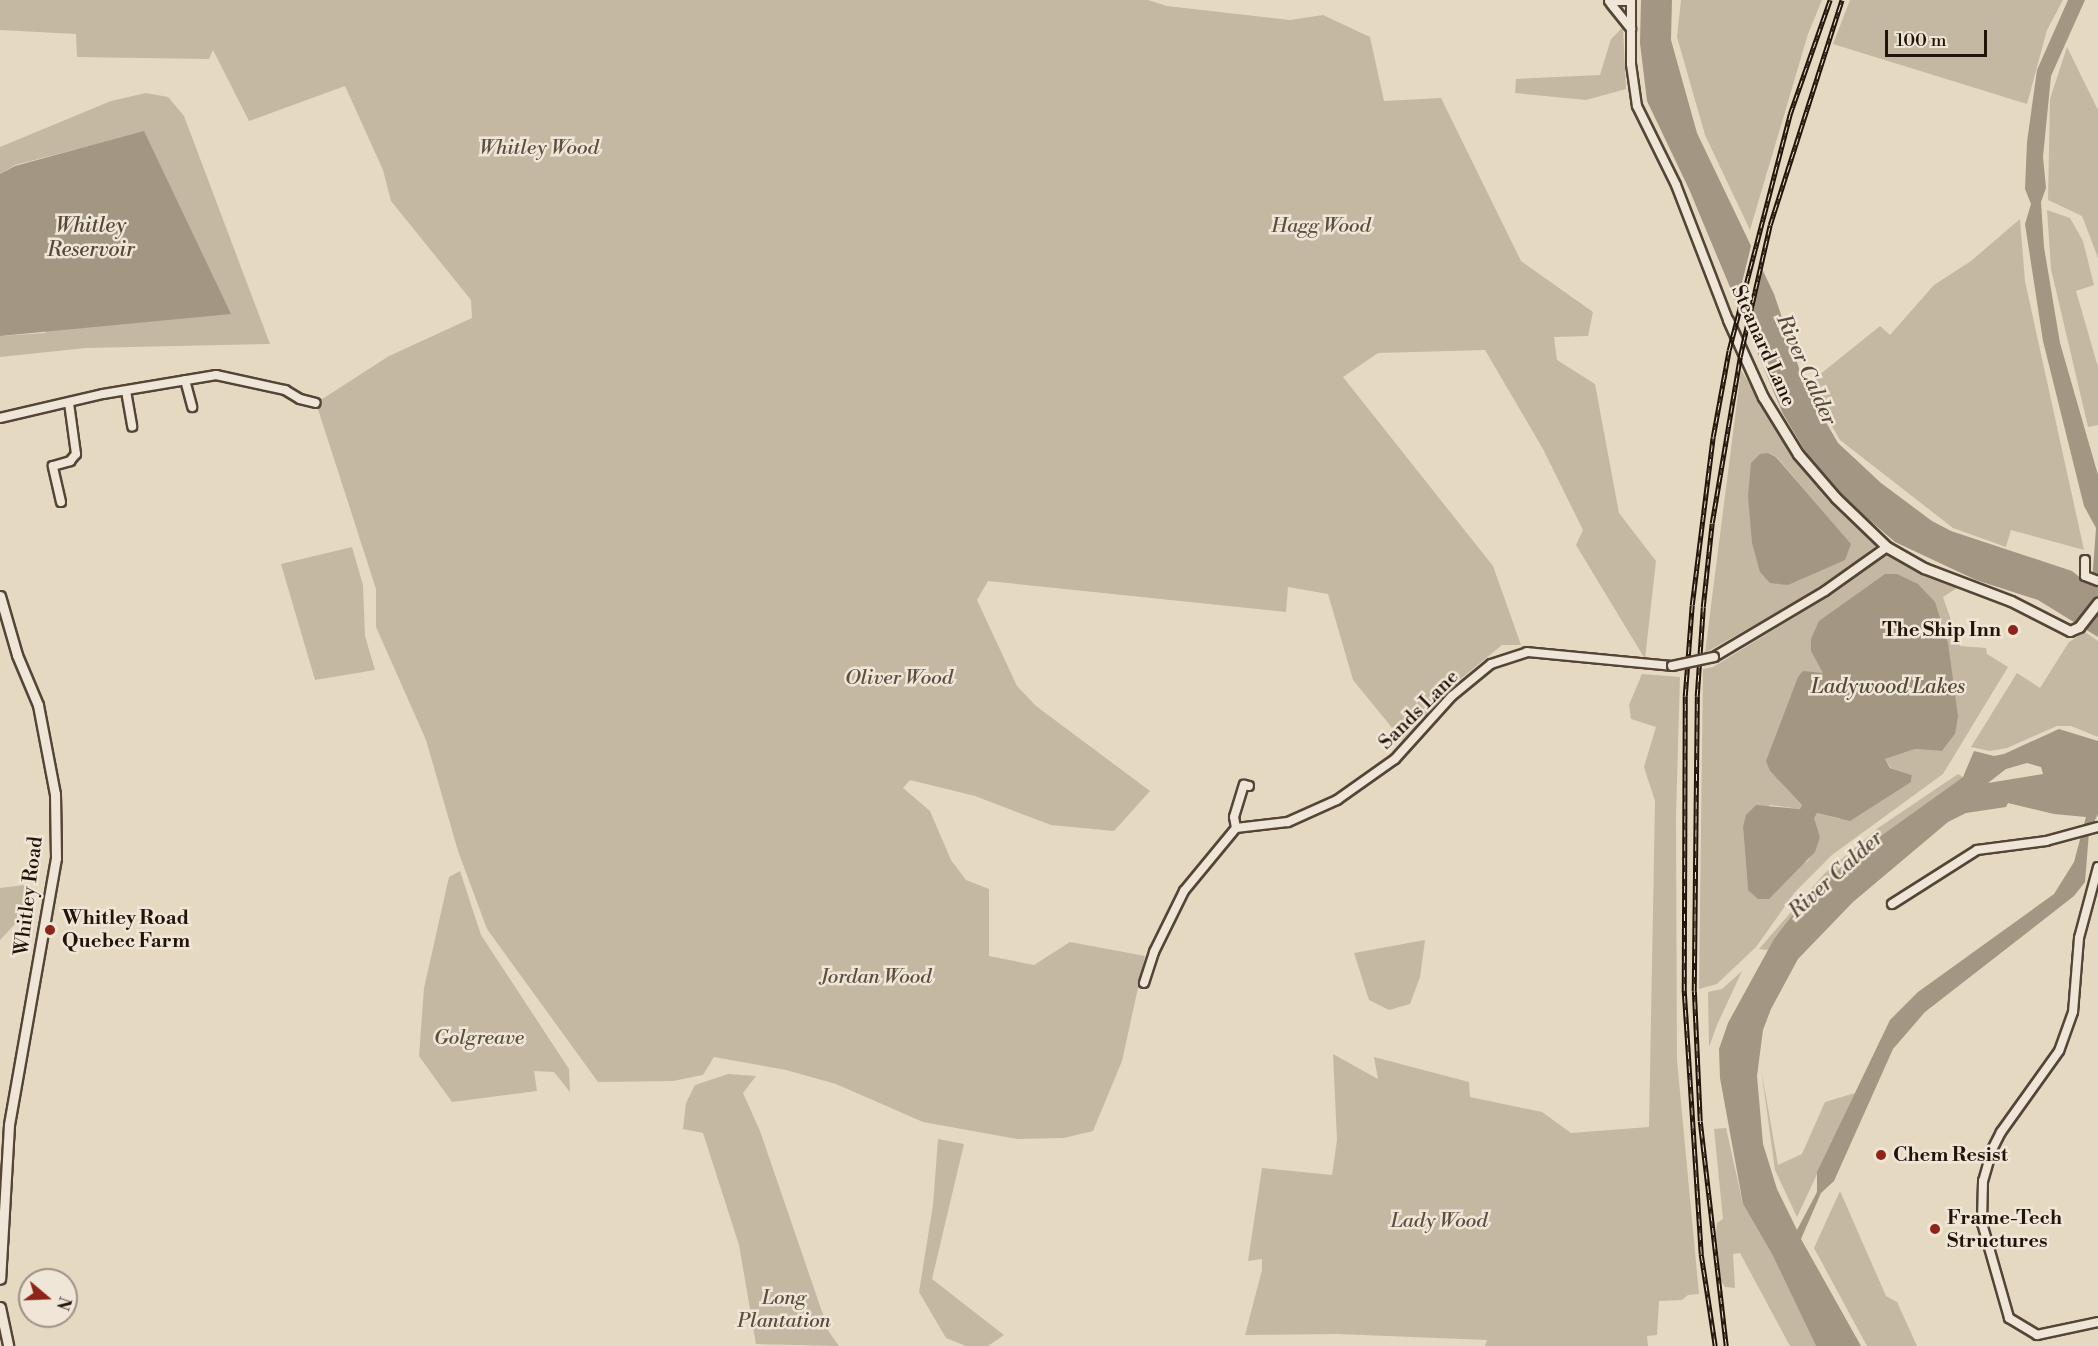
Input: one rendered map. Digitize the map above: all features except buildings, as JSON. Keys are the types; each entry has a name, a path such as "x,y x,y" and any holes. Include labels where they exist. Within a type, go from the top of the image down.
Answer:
{"street":[{"path":"1610,2 1631,0"},
{"name":"Steanard Lane","path":"1631,0 1630,29 1637,106 1680,195 1728,320 1762,397 1798,454 1836,498 1887,547 1924,568 2011,601 2065,629 2079,627 2098,603"},
{"path":"1610,2 1630,29"},
{"path":"0,418 126,390 185,380 232,377 316,403"},
{"path":"185,380 192,407"},
{"path":"126,390 132,426"},
{"path":"61,502 53,466 70,461 76,454 69,403"},
{"name":"Sands Lane","path":"1236,828 1287,822 1337,800 1395,759 1452,696 1504,657 1527,652 1672,666 1714,657 1825,591 1887,547"},
{"path":"2085,560 2085,576 2094,581"},
{"name":"Whitley Road","path":"0,596 17,655 38,705 56,794 56,858 9,1125 0,1279"},
{"path":"1144,983 1154,952 1184,891 1236,828 1234,817 1240,795 1244,784 1249,786"},
{"path":"1892,904 1977,850 2046,841 2096,827"},
{"path":"2098,867 2079,938 2073,1012 2059,1051 2001,1132 1983,1182 1982,1223 1999,1291 2009,1318 2037,1335 2098,1322"},
{"path":"0,1307 8,1346"}],"green space":[{"path":"0,0 1148,0 1167,6 1290,20 1323,15 1370,37 1384,101 1441,98 1521,261 1593,312 1588,336 1554,337 1557,360 1595,384 1619,513 1656,561 1645,659 1576,545 1583,530 1543,449 1485,350 1378,353 1343,377 1493,566 1521,645 1502,645 1446,691 1402,740 1353,680 1328,594 1288,587 1286,612 988,581 977,600 1017,686 1036,706 1150,791 1114,831 1051,825 975,796 910,780 903,788 930,811 951,860 966,880 989,889 989,956 1034,965 1070,942 1145,956 1122,1061 1093,1131 1064,1138 1017,1139 923,1122 836,1084 786,1070 714,1057 703,1075 673,1081 598,1082 487,929 458,851 426,740 376,627 376,589 316,403 389,356 472,318 471,300 391,201 383,170 345,86 249,121 213,50 209,59 77,57 76,34 0,30"},
{"path":"1681,0 1822,0 1808,34 1750,230 1705,135 1677,37"},
{"path":"1850,0 2063,0 2047,30 2027,104 1833,44"},
{"path":"1623,27 1626,89 1586,100 1515,93 1516,79 1600,75 1611,39"},
{"path":"2067,47 2098,110 2098,258 2082,216 2048,200 2050,99"},
{"path":"146,93 168,97 184,116 270,344 86,348 0,357 0,336 45,333 148,142 144,132 15,165 0,174 0,147 111,101"},
{"path":"2047,210 2070,218 2083,241 2094,285 2076,291 2098,367 2098,425 2088,427 2051,269"},
{"path":"2020,219 2025,281 2084,550 2011,530 2006,547 1953,528 1840,440 1808,384 1880,326 1890,335 1934,285 1971,261"},
{"path":"1741,370 1787,446 1828,500 1876,546 1823,586 1705,653","holes":["1768,453 1777,457 1851,545"]},
{"path":"352,547 363,585 365,636 375,670 315,680 281,564"},
{"path":"1886,554 1957,588 1943,597 1960,646 1986,648 1987,654 2008,667 1943,774 1832,855 1795,892 1756,947 1717,984 1699,989 1703,669 1713,667 1826,598","holes":["1823,674 1955,734 1942,751 1915,749 1885,759 1891,768 1912,775 1911,782 1840,819 1817,813 1813,817 1820,837 1808,861 1748,890 1743,827 1770,805 1800,809 1802,805 1770,771"]},
{"path":"2085,632 2098,641 2098,737 2071,726 2057,726 2007,748 1990,751 1971,747 2017,673 2040,688 2069,642"},
{"name":"Lady Wood","path":"1642,674 1680,677 1676,816 1677,1060 1699,1294 1688,1295 1682,1300 1659,1301 1657,1335 1647,1336 1648,1346 1485,1346 1487,1340 1337,1334 1245,1335 1262,1270 1262,1259 1248,1261 1262,1168 1332,1175 1337,1140 1333,1054 1378,1079 1374,1057 1469,1082 1470,1097 1542,1112 1571,1133 1649,1127 1655,801 1644,767 1656,727 1631,719 1629,705"},
{"path":"1958,774 1963,777 1864,848 1805,899 1768,950 1759,949 1824,874 1878,828"},
{"name":"Golgreave","path":"460,871 481,935 569,1069 570,1092 554,1072 534,1071 537,1091 452,1102 419,1056 424,988 449,877"},
{"path":"25,885 30,908 0,940 0,888"},
{"path":"1425,940 1420,977 1410,1004 1389,1010 1369,1000 1354,953"},
{"path":"1742,971 1709,1047 1708,992 1722,989"},
{"path":"1761,1068 1778,1165 1802,1154 1825,1102 1855,1093 1797,1217 1775,1170"},
{"name":"Long Plantation","path":"728,1074 756,1076 743,1093 760,1131 829,1332 839,1346 756,1344 739,1245 703,1133 683,1129 686,1103 695,1085"},
{"path":"1726,1128 1743,1204 1772,1254 1816,1346 1790,1346 1740,1253 1733,1254 1735,1288 1725,1287 1721,1281 1716,1232 1717,1223 1723,1219 1714,1129"},
{"path":"938,1139 964,1144 932,1279 1004,1335 988,1346 966,1346 946,1338 919,1292 933,1205"},
{"path":"1840,1191 1886,1296 1897,1302 1917,1346 1867,1346 1814,1248"}],"water":[{"path":"1641,0 1672,0 1671,40 1697,133 1774,294 1805,386 1838,443 1881,483 1932,521 1951,531 2072,571 2088,584 2092,583 2096,528 2084,506 2043,341 2025,224 2031,204 2025,189 2027,142 2037,70 2068,0 2085,0 2051,76 2043,157 2046,188 2041,202 2044,247 2060,343 2098,475 2098,637 2038,600 1976,580 1895,542 1852,505 1810,459 1783,414 1689,189 1647,101 1640,43"},
{"name":"Whitley Reservoir","path":"144,131 231,314 0,336 0,174 15,166"},
{"path":"1768,453 1776,457 1851,544 1845,560 1788,585 1770,583 1760,572 1752,543 1748,496 1751,463 1760,454"},
{"name":"Ladywood Lakes","path":"1885,574 1897,574 1918,584 1935,602 1948,643 1958,716 1955,734 1942,751 1915,749 1885,759 1890,768 1912,775 1911,782 1850,821 1817,813 1814,818 1820,837 1815,852 1769,899 1758,899 1748,890 1743,827 1746,815 1756,805 1800,809 1802,805 1770,771 1766,761 1798,677 1803,671 1823,673 1811,651 1811,639 1819,621"},
{"name":"River Calder","path":"2059,729 2098,741 2098,814 2089,832 2085,882 2074,896 1925,1012 1893,1049 1834,1181 1821,1193 1801,1239 1861,1346 1816,1346 1772,1254 1743,1204 1720,1078 1719,1049 1728,1023 1774,939 1805,899 1864,848 1963,777 1974,751 1994,756 2004,754","holes":["2027,763 2041,767 2043,774 1988,783 2006,769","2008,803 2054,814 2086,817 2074,862 2054,894 1918,992 1890,1020 1817,1172 1817,1192 1797,1230 1777,1189 1763,1144 1757,1076 1763,1030 1771,1009 1798,959 1853,902 1948,822 1966,813 2006,807"]}],"pier":[{"path":"1752,242 1763,265 1747,336 1736,307"}],"railway":[{"path":"1715,1346 1701,1254 1684,991 1685,696 1692,605 1713,437 1729,350 1790,114 1830,0"},
{"path":"1726,1346 1700,1121 1694,991 1697,696 1703,607 1712,523 1740,357 1770,225 1842,0"}],"place":[{"name":"The Ship Inn","path":"2013,630"},
{"name":"Whitley Road Quebec Farm","path":"50,930"},
{"name":"Chem Resist","path":"1881,1155"},
{"name":"Frame-Tech Structures","path":"1935,1229"}],"park label":[{"name":"Whitley Wood","path":"539,148"},
{"name":"Hagg Wood","path":"1321,226"},
{"name":"Oliver Wood","path":"899,678"},
{"name":"Jordan Wood","path":"876,977"}]}
